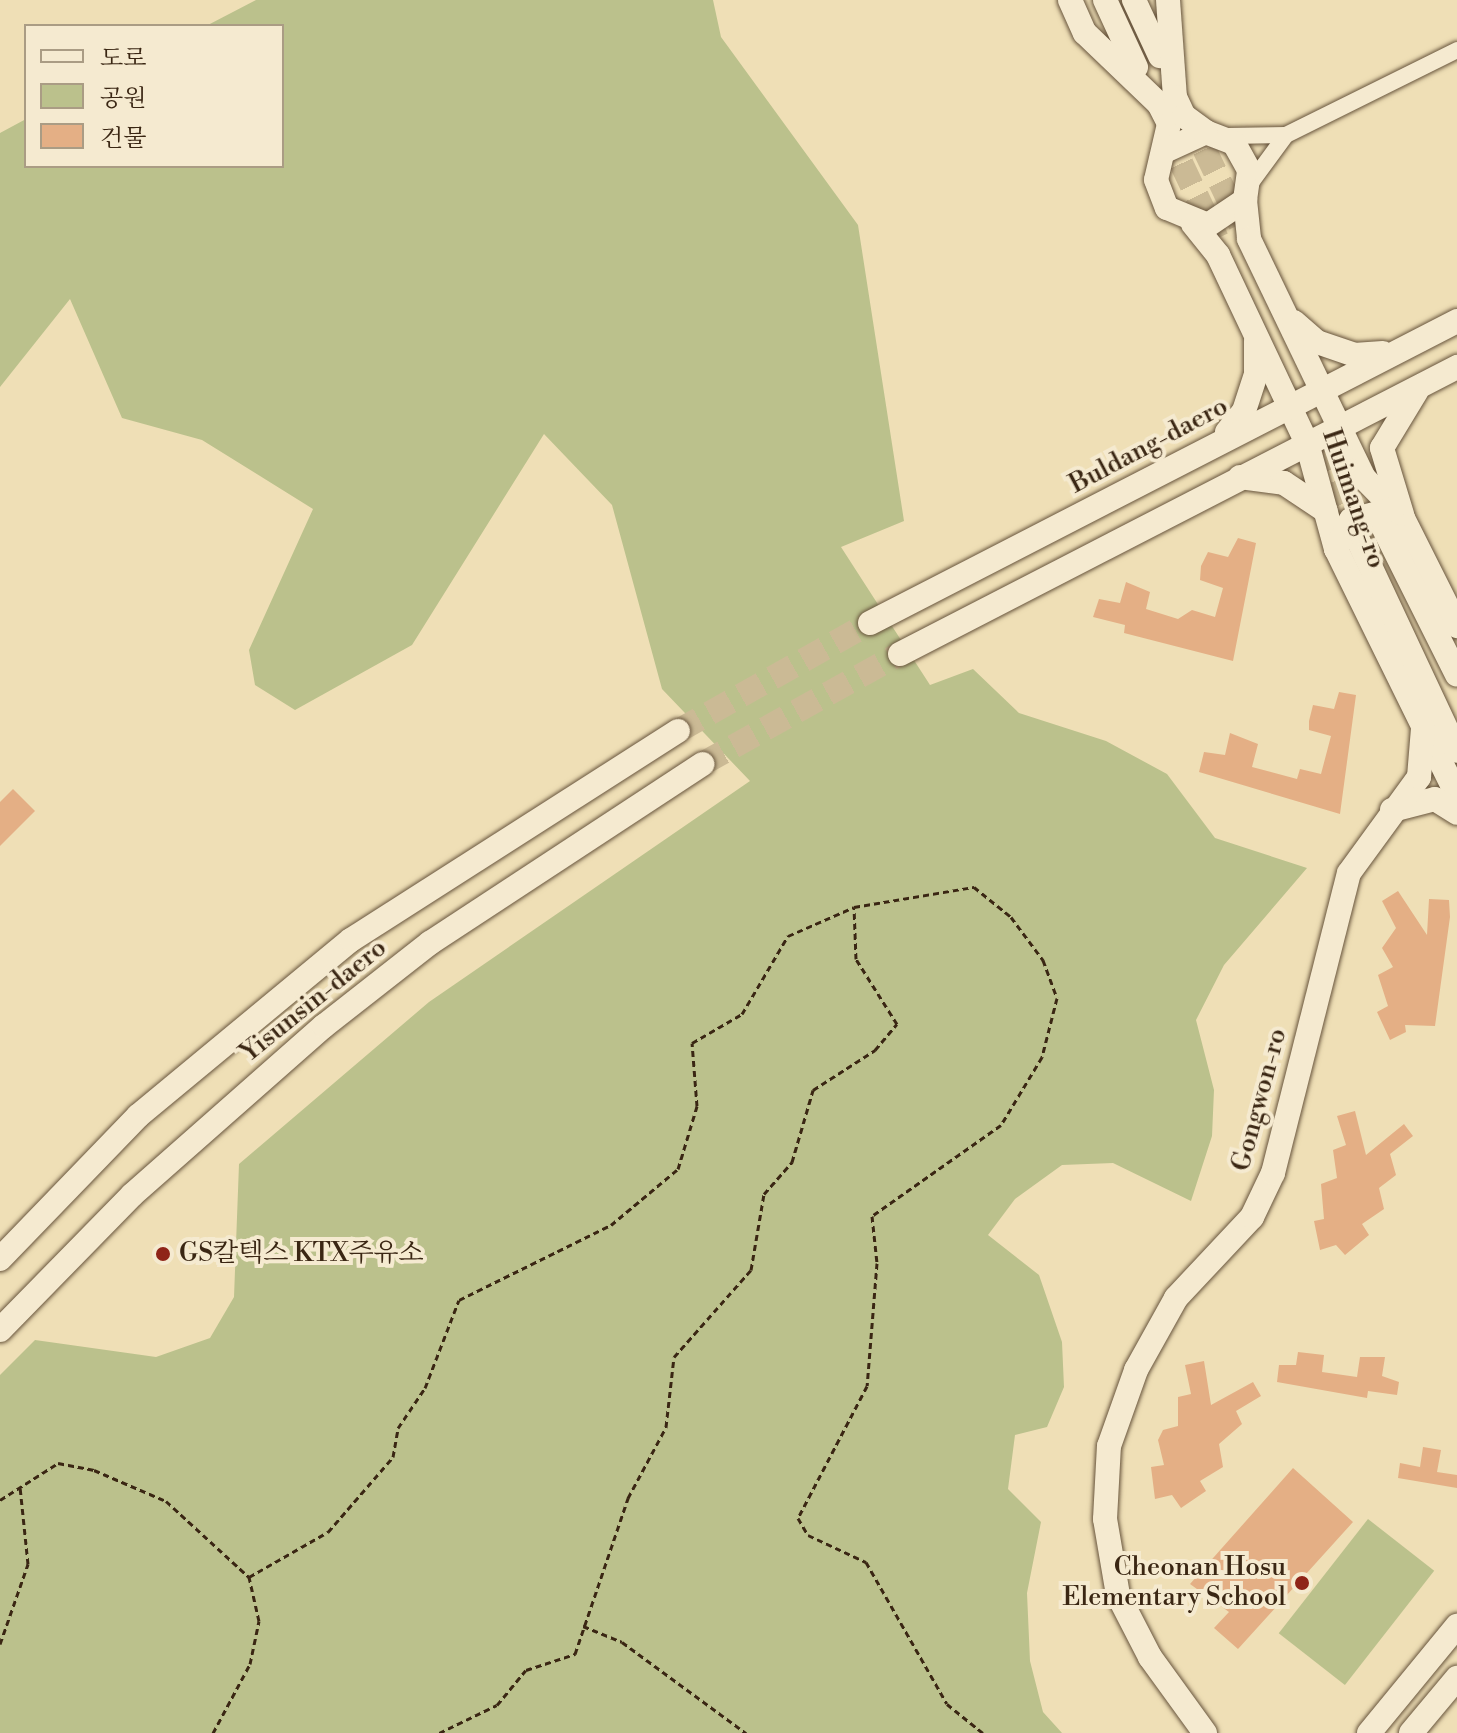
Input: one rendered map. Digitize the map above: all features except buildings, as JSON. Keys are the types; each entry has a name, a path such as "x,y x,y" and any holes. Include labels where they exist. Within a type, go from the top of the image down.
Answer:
{"main road":[{"path":"1070,0 1085,33 1159,104 1169,124 1159,195 1193,224 1223,221 1247,192 1244,155 1184,116 1175,97 1168,0"},
{"path":"1105,0 1136,67"},
{"path":"1134,0 1160,56"},
{"path":"1165,151 1213,133"},
{"name":"Huimang-ro","path":"1247,192 1249,239 1320,388 1364,478 1393,518 1457,626"},
{"name":"Huimang-ro","path":"1193,224 1211,242 1289,404 1307,443 1326,511 1346,543 1423,728 1457,795"},
{"path":"1288,317 1317,342 1354,355 1394,352"},
{"name":"Buldang-daero","path":"870,623 1320,388 1457,321"},
{"path":"1221,440 1244,411 1256,373 1256,334"},
{"path":"900,654 1457,367"},
{"name":"Huimang-ro","path":"1422,384 1382,448 1393,518 1457,675"},
{"path":"1240,477 1284,483 1326,511"},
{"path":"1393,518 1351,520 1346,543 1457,751"},
{"name":"Gongwon-ro","path":"1205,1733 1150,1657 1118,1595 1105,1519 1109,1446 1136,1370 1176,1298 1252,1217 1273,1173 1349,873 1426,759 1423,728"},
{"name":"Yisunsin-daero","path":"0,1259 138,1116 351,940 678,731"},
{"name":"Yisunsin-daero","path":"0,1330 132,1195 324,1026 443,934 702,764"},
{"path":"1392,810 1435,799 1457,813"},
{"path":"1369,1733 1457,1626"},
{"path":"1411,1733 1457,1678"}],"street":[{"path":"1213,133 1286,135 1457,50"},
{"path":"1247,192 1286,135"}],"path":[{"path":"249,1577 328,1532 393,1457 398,1428 425,1388 459,1300 611,1225 678,1169 697,1106 692,1043 742,1014 788,936 854,907 974,887 1011,917 1043,960 1057,998 1042,1057 1001,1125 872,1216 877,1263 867,1386 798,1518 808,1535 866,1562 947,1704 983,1733"},
{"path":"439,1733 497,1705 526,1670 575,1654 628,1498 666,1427 674,1357 751,1270 764,1194 792,1162 813,1090 875,1050 897,1024 856,959 854,907"},
{"path":"0,1500 58,1463 94,1470 166,1501 249,1577 259,1621 250,1664 213,1733"},
{"path":"0,1644 28,1564 20,1486"},
{"path":"583,1626 622,1642 746,1733"}],"green space":[{"path":"256,0 713,0 721,37 858,225 904,521 841,547 930,685 973,669 1019,713 1106,741 1167,774 1215,838 1307,868 1224,965 1196,1020 1214,1090 1212,1136 1191,1201 1113,1163 1062,1165 1015,1199 988,1235 1039,1275 1062,1342 1064,1387 1047,1427 1015,1435 1008,1489 1041,1522 1027,1593 1030,1661 1043,1712 1062,1733 0,1733 0,1375 35,1340 156,1357 210,1338 234,1297 239,1164 429,1002 750,781 662,689 612,505 544,434 412,645 295,710 255,685 249,650 313,509 202,440 122,418 70,299 0,387 0,133 24,120 24,168 284,168 284,24 210,24"},
{"path":"1368,1519 1434,1571 1345,1685 1279,1633"}],"tunnel":[{"path":"1189,117 1240,224"},
{"path":"1166,131 1217,239"},
{"path":"1316,450 1357,538"},
{"path":"678,731 870,623"},
{"path":"702,764 900,654"}],"place":[{"name":"GS칼텍스 KTX주유소","path":"163,1254"},
{"name":"Cheonan Hosu Elementary School","path":"1302,1583"}]}
